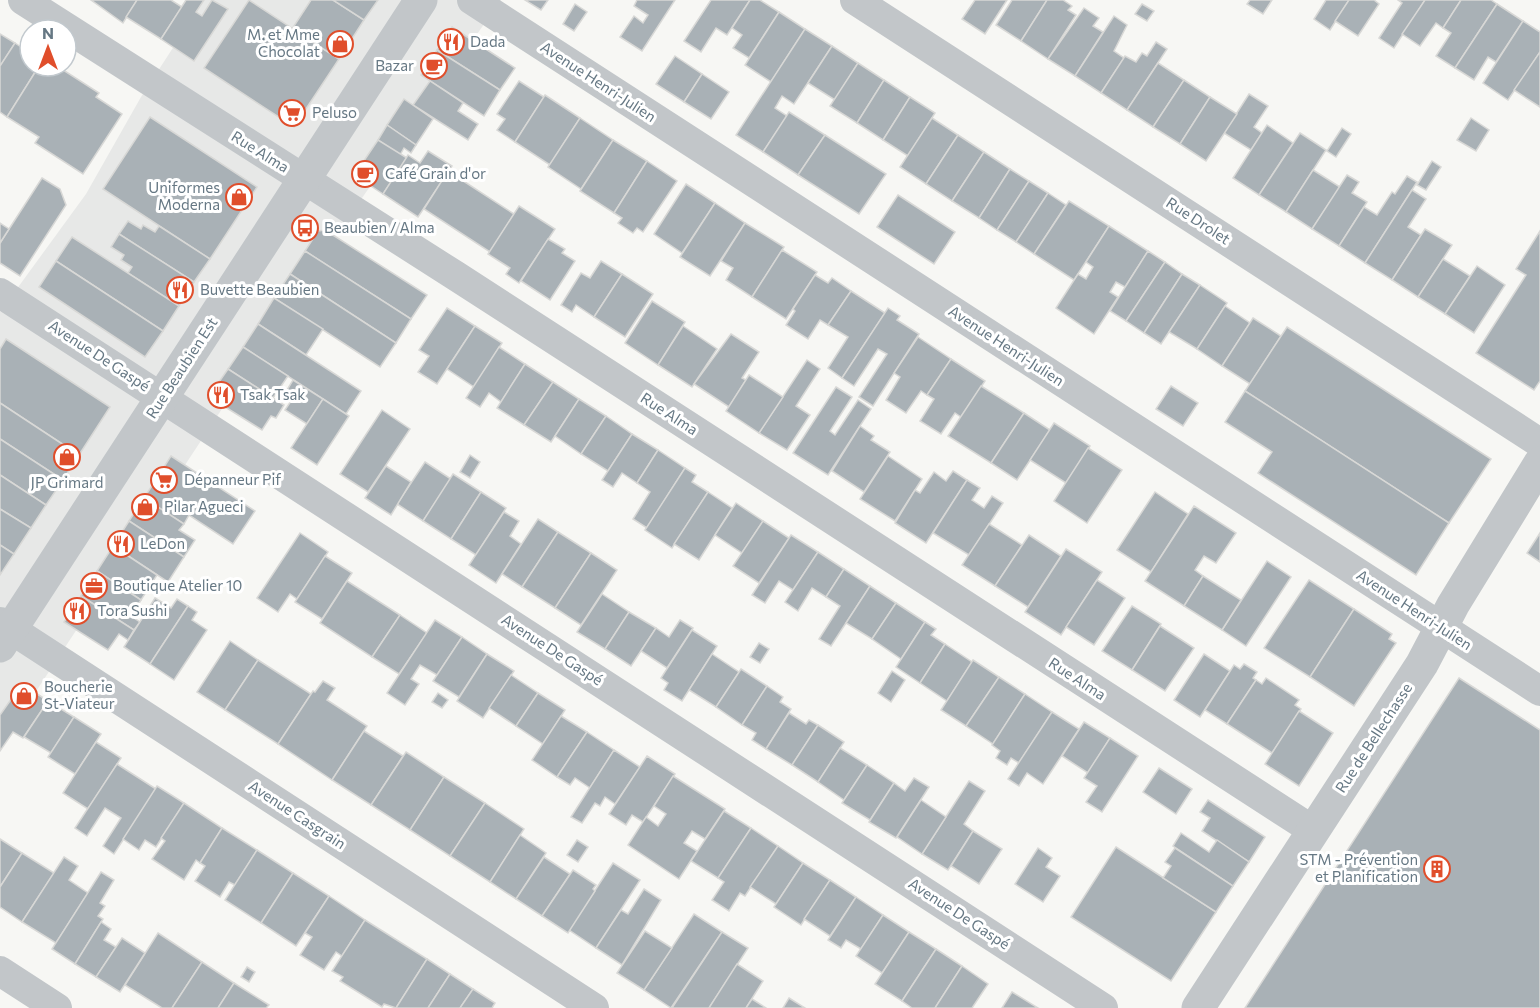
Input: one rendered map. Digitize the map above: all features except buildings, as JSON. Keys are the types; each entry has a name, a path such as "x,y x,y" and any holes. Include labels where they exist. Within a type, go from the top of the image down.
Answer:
{"street":[{"name":"Rue Alma","path":"23,0 1314,831"},
{"name":"Rue Beaubien Est","path":"4,632 163,398 421,0"},
{"name":"Avenue Henri-Julien","path":"471,0 1540,691"},
{"name":"Rue Drolet","path":"855,0 1540,443"},
{"name":"Avenue De Gaspé","path":"0,293 1103,1008"},
{"name":"Rue de Bellechasse","path":"1198,1008 1422,664 1441,628 1540,463"},
{"name":"Avenue Casgrain","path":"4,632 594,1008"},
{"path":"0,971 57,1008"}],"shaded area":[{"path":"204,0 501,0 343,225 0,746 0,312 86,194 141,97"}],"place":[{"name":"Dada","path":"451,42"},
{"name":"M. et Mme Chocolat","path":"340,44"},
{"name":"Bazar","path":"434,66"},
{"name":"Peluso","path":"292,113"},
{"name":"Café Grain d'or","path":"365,174"},
{"name":"Uniformes Moderna","path":"239,197"},
{"name":"Beaubien / Alma","path":"305,228"},
{"name":"Buvette Beaubien","path":"180,290"},
{"name":"Tsak Tsak","path":"221,395"},
{"name":"JP Grimard","path":"67,457"},
{"name":"Dépanneur Pif","path":"164,480"},
{"name":"Pilar Agueci","path":"145,507"},
{"name":"LeDon","path":"121,544"},
{"name":"Boutique Atelier 10","path":"94,586"},
{"name":"Tora Sushi","path":"77,611"},
{"name":"Boucherie St-Viateur","path":"24,696"},
{"name":"STM - Prévention et Planification","path":"1437,869"}]}
